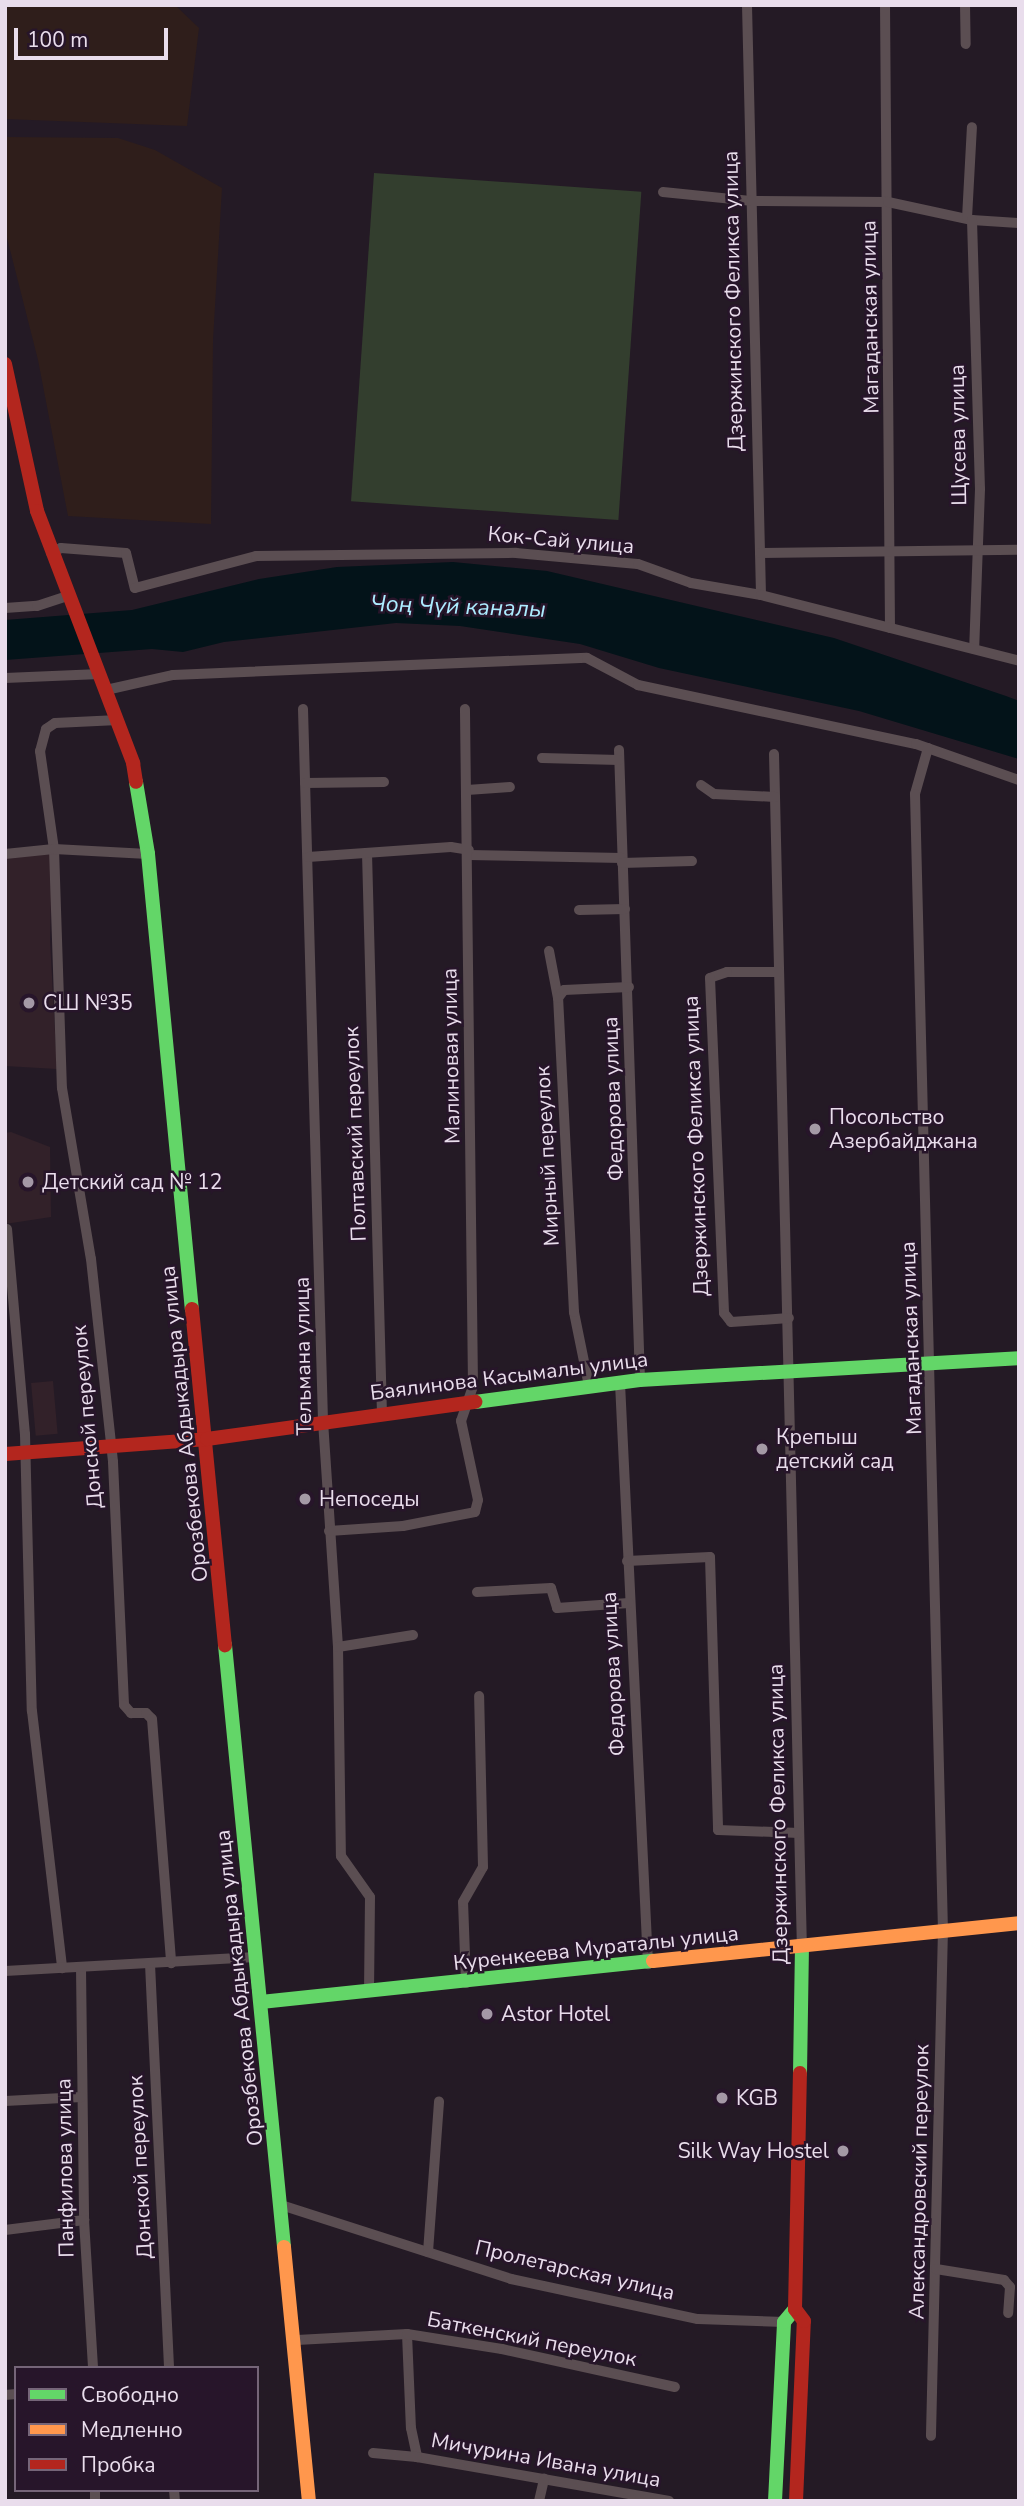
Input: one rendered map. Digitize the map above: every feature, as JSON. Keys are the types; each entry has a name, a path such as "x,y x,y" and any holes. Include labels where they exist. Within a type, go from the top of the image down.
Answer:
{"street":[{"name":"Дзержинского Феликса улица","path":"747,5 761,595"},
{"name":"Магаданская улица","path":"885,5 892,551 890,628"},
{"path":"965,5 966,44"},
{"name":"Щусева улица","path":"972,127 969,219 980,474 974,649"},
{"path":"663,192 751,201 888,202 969,219 1019,223"},
{"name":"Орозбекова Абдыкадыра улица","path":"5,364 20,442 51,553 133,763 148,854 256,1957 297,2340 309,2501"},
{"name":"Кок-Сай улица","path":"51,553 61,548 126,553 135,588 256,556 516,552 638,565 691,583 761,595 1019,661"},
{"path":"760,553 1019,550"},
{"path":"5,608 69,600"},
{"path":"106,690 173,675 587,658 638,685 928,748 1019,780"},
{"path":"5,678 98,670"},
{"name":"Тельмана улица","path":"303,709 323,1421 338,1647 341,1856 370,1897 369,1992"},
{"name":"Малиновая улица","path":"329,1531 403,1525 475,1512 478,1500 461,1421 473,1386 465,709"},
{"name":"Донской переулок","path":"118,720 55,723 46,729 40,751 54,849 62,1088 91,1259 111,1446 124,1705 131,1713 146,1713 152,1719 171,1963"},
{"name":"Магаданская улица","path":"928,748 915,794 919,1045 932,1361 943,1929"},
{"name":"Дзержинского Феликса улица","path":"774,754 792,1368 802,1947 795,2309 804,2321 796,2501"},
{"name":"Федорова улица","path":"542,758 619,755 629,987 640,1380"},
{"path":"305,783 384,782"},
{"path":"701,785 714,794 775,797"},
{"path":"467,790 510,787"},
{"path":"5,854 54,849 148,854"},
{"path":"308,857 367,853 468,852 622,861 692,861"},
{"name":"Полтавский переулок","path":"367,853 382,1413"},
{"path":"579,910 625,909"},
{"name":"Мирный переулок","path":"549,951 558,998 574,1312 589,1386"},
{"name":"Дзержинского Феликса улица","path":"779,972 727,972 710,978 724,1313 731,1322 789,1318"},
{"path":"558,998 564,990 629,987"},
{"path":"6,1229 23,1453 32,1711 62,1968"},
{"name":"Баялинова Касымалы улица","path":"5,1454 206,1439 640,1380 792,1368 1019,1358"},
{"name":"Федорова улица","path":"620,1382 648,1964"},
{"path":"627,1561 709,1557 718,1830 799,1833"},
{"path":"477,1592 551,1588 557,1608 629,1603"},
{"path":"338,1647 414,1635"},
{"path":"466,1983 463,1902 483,1867 479,1696"},
{"name":"Куренкеева Мураталы улица","path":"261,2002 466,1983 943,1929 1019,1923"},
{"name":"Александровский переулок","path":"931,2436 943,1929"},
{"path":"5,1970 256,1957"},
{"name":"Донской переулок","path":"150,1964 169,2366"},
{"name":"Панфилова улица","path":"80,1968 83,2220 93,2366"},
{"path":"5,2101 82,2097"},
{"path":"428,2252 439,2101"},
{"name":"Пролетарская улица","path":"281,2205 511,2279 698,2319 784,2322"},
{"path":"5,2230 83,2220"},
{"path":"936,2269 1004,2280 1010,2287 1008,2313"},
{"path":"775,2501 784,2322 795,2309"},
{"name":"Баткенский переулок","path":"297,2340 407,2334 502,2349 675,2388"},
{"name":"Мичурина Ивана улица","path":"407,2334 411,2428 417,2457"},
{"name":"Мичурина Ивана улица","path":"373,2453 417,2457 669,2501"},
{"path":"540,2501 544,2479"}],"shaded area":[{"path":"5,5 175,5 199,28 187,126 5,119"},
{"path":"5,137 118,138 155,150 222,188 213,340 211,524 68,516 38,360 5,230"},
{"name":"СШ №35","path":"52,854 50,940 57,1069 5,1066 5,858"},
{"name":"Детский сад № 12","path":"11,1132 50,1147 51,1217 5,1224 5,1133"},
{"path":"53,1381 58,1434 36,1436 31,1383"}],"green space":[{"path":"374,173 641,192 618,520 351,501"}],"water":[{"name":"Чоң Чүй каналы","path":"453,562 547,571 834,638 1006,696 1019,701 1019,759 859,711 659,668 580,644 460,626 396,623 224,642 183,652 152,649 5,660 5,620 132,610 259,579 337,567"}],"traffic: fast":[{"path":"136,782 148,854 192,1309"},
{"path":"475,1402 640,1380 1019,1358"},
{"path":"225,1645 284,2247"},
{"path":"800,2073 802,1947"},
{"path":"261,2002 653,1961"},
{"path":"775,2501 784,2322 795,2309"}],"traffic: slow":[{"path":"653,1961 1019,1923"},
{"path":"284,2247 309,2501"}],"traffic: jam":[{"path":"5,364 37,511 133,763 136,782"},
{"path":"192,1309 225,1645"},
{"path":"5,1454 207,1439 475,1402"},
{"path":"796,2501 804,2321 795,2309 800,2073"}],"place":[{"name":"СШ №35","path":"29,1003"},
{"name":"Посольство Азербайджана","path":"815,1129"},
{"name":"Детский сад № 12","path":"28,1182"},
{"name":"Крепыш детский сад","path":"762,1449"},
{"name":"Непоседы","path":"305,1499"},
{"name":"Astor Hotel","path":"487,2014"},
{"name":"KGB","path":"722,2098"},
{"name":"Silk Way Hostel","path":"843,2151"}]}
